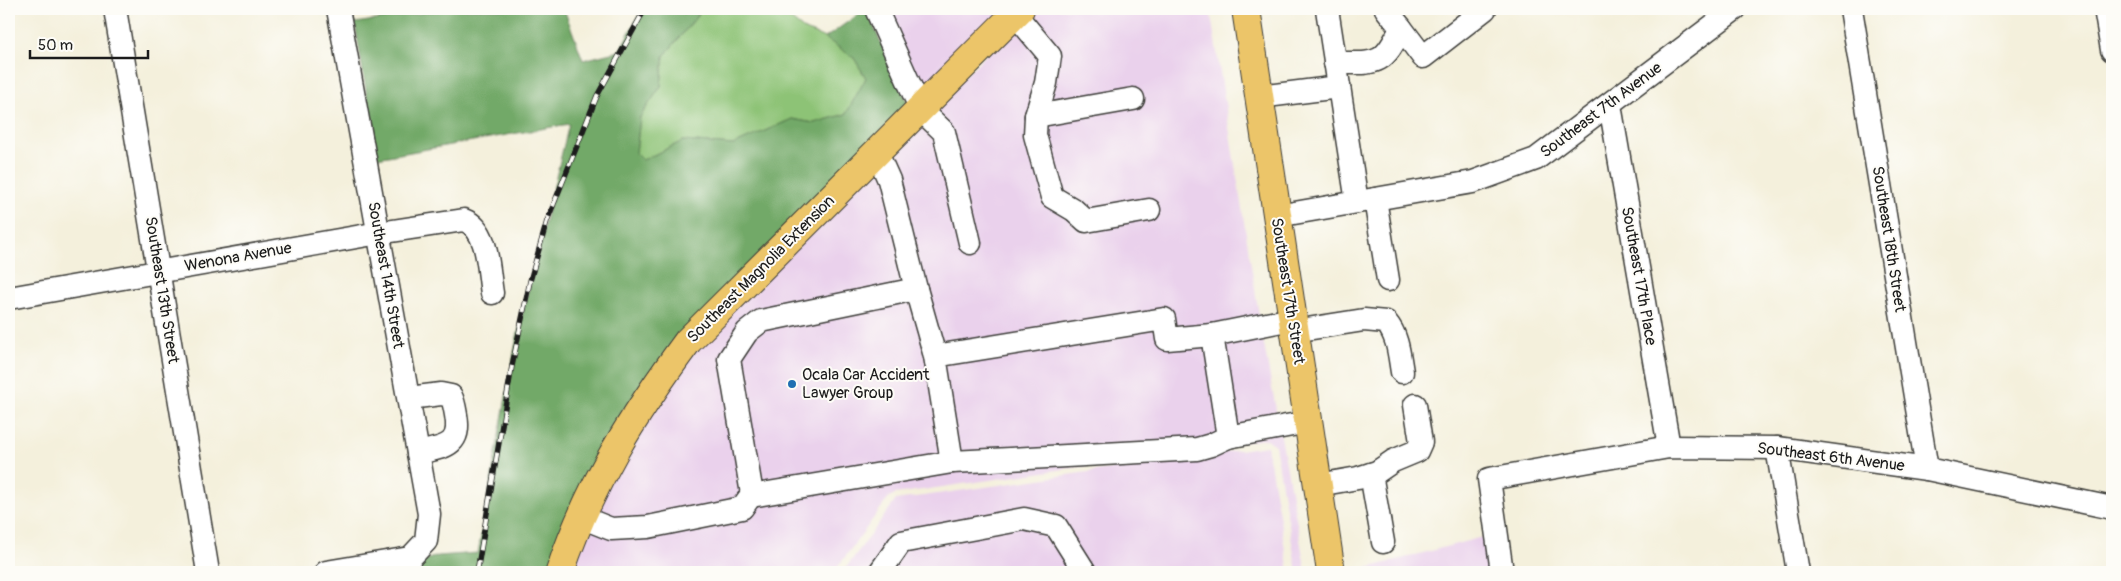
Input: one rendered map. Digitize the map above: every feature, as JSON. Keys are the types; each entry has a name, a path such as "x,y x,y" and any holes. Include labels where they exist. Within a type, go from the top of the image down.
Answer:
{"main road":[{"name":"Southeast 17th Street","path":"1246,9 1332,572"},
{"name":"Southeast Magnolia Extension","path":"560,572 571,539 602,472 648,394 688,341 1017,12"}],"street":[{"name":"Southeast 13th Street","path":"115,9 208,572"},
{"name":"Southeast 14th Street","path":"326,572 410,558 426,541 430,514 338,9"},
{"path":"876,9 921,110 944,132 970,243"},
{"path":"1327,9 1339,87 1366,201 1388,280"},
{"path":"1386,9 1423,57 1485,9"},
{"name":"Southeast 7th Avenue","path":"1277,216 1472,182 1536,159 1735,9"},
{"name":"Southeast 18th Street","path":"1851,9 1927,469"},
{"path":"2105,9 2112,50"},
{"path":"1017,12 1050,56 1046,82 1036,116 1035,135 1052,198 1074,210 1086,221 1150,210"},
{"path":"1335,63 1374,62 1384,57 1391,50 1401,28"},
{"path":"1259,97 1339,87"},
{"path":"1036,116 1133,99"},
{"name":"Southeast 17th Place","path":"1610,105 1669,447"},
{"path":"877,153 890,180 916,290 935,356 952,462"},
{"name":"Wenona Avenue","path":"9,298 379,232 464,220 478,230 482,238 492,293"},
{"path":"581,517 611,529 648,526 742,508 752,494 729,359 747,332 761,321 916,290"},
{"path":"935,356 1164,319 1167,339 1293,325 1364,320 1386,322 1392,329 1397,343 1402,372"},
{"path":"1212,335 1228,437"},
{"path":"409,398 441,394 451,396 458,425 456,437 451,443 442,448 418,453"},
{"path":"1318,486 1371,474 1393,461 1417,451 1421,442 1415,404"},
{"path":"752,494 757,495 952,462 1197,449 1228,437 1308,422"},
{"name":"Southeast 6th Avenue","path":"1502,572 1489,479 1669,447 1777,448 1927,469 2112,508"},
{"path":"1777,448 1798,572"},
{"path":"1371,474 1383,542"},
{"path":"880,572 901,542 1024,519 1056,526 1085,572"}],"shaded area":[{"path":"886,9 1008,9 924,95"},
{"path":"1032,9 1210,9 1262,334 1306,572 1297,572 1275,445 1266,439 895,494 889,497 834,572 569,572 610,475 695,346"},
{"path":"1267,446 1289,572 843,572 896,500"},
{"path":"1486,536 1499,572 1361,572 1360,570"}],"green space":[{"path":"447,9 564,9 583,60 619,51 642,9 703,9 664,56 661,86 640,117 636,153 643,160 683,141 733,145 792,119 814,123 846,114 866,78 854,58 825,38 866,9 908,104 680,337 551,572 393,572 393,569 438,556 478,553 517,336 569,124 377,158 355,23"},
{"path":"703,9 778,9 803,29 830,40 854,58 866,78 846,114 814,123 792,119 733,145 683,141 643,160 636,153 640,117 661,86 664,56"}],"railway":[{"path":"477,572 512,366 530,281 547,221 597,96 645,9"}],"place":[{"name":"Ocala Car Accident Lawyer Group","path":"792,384"}]}
